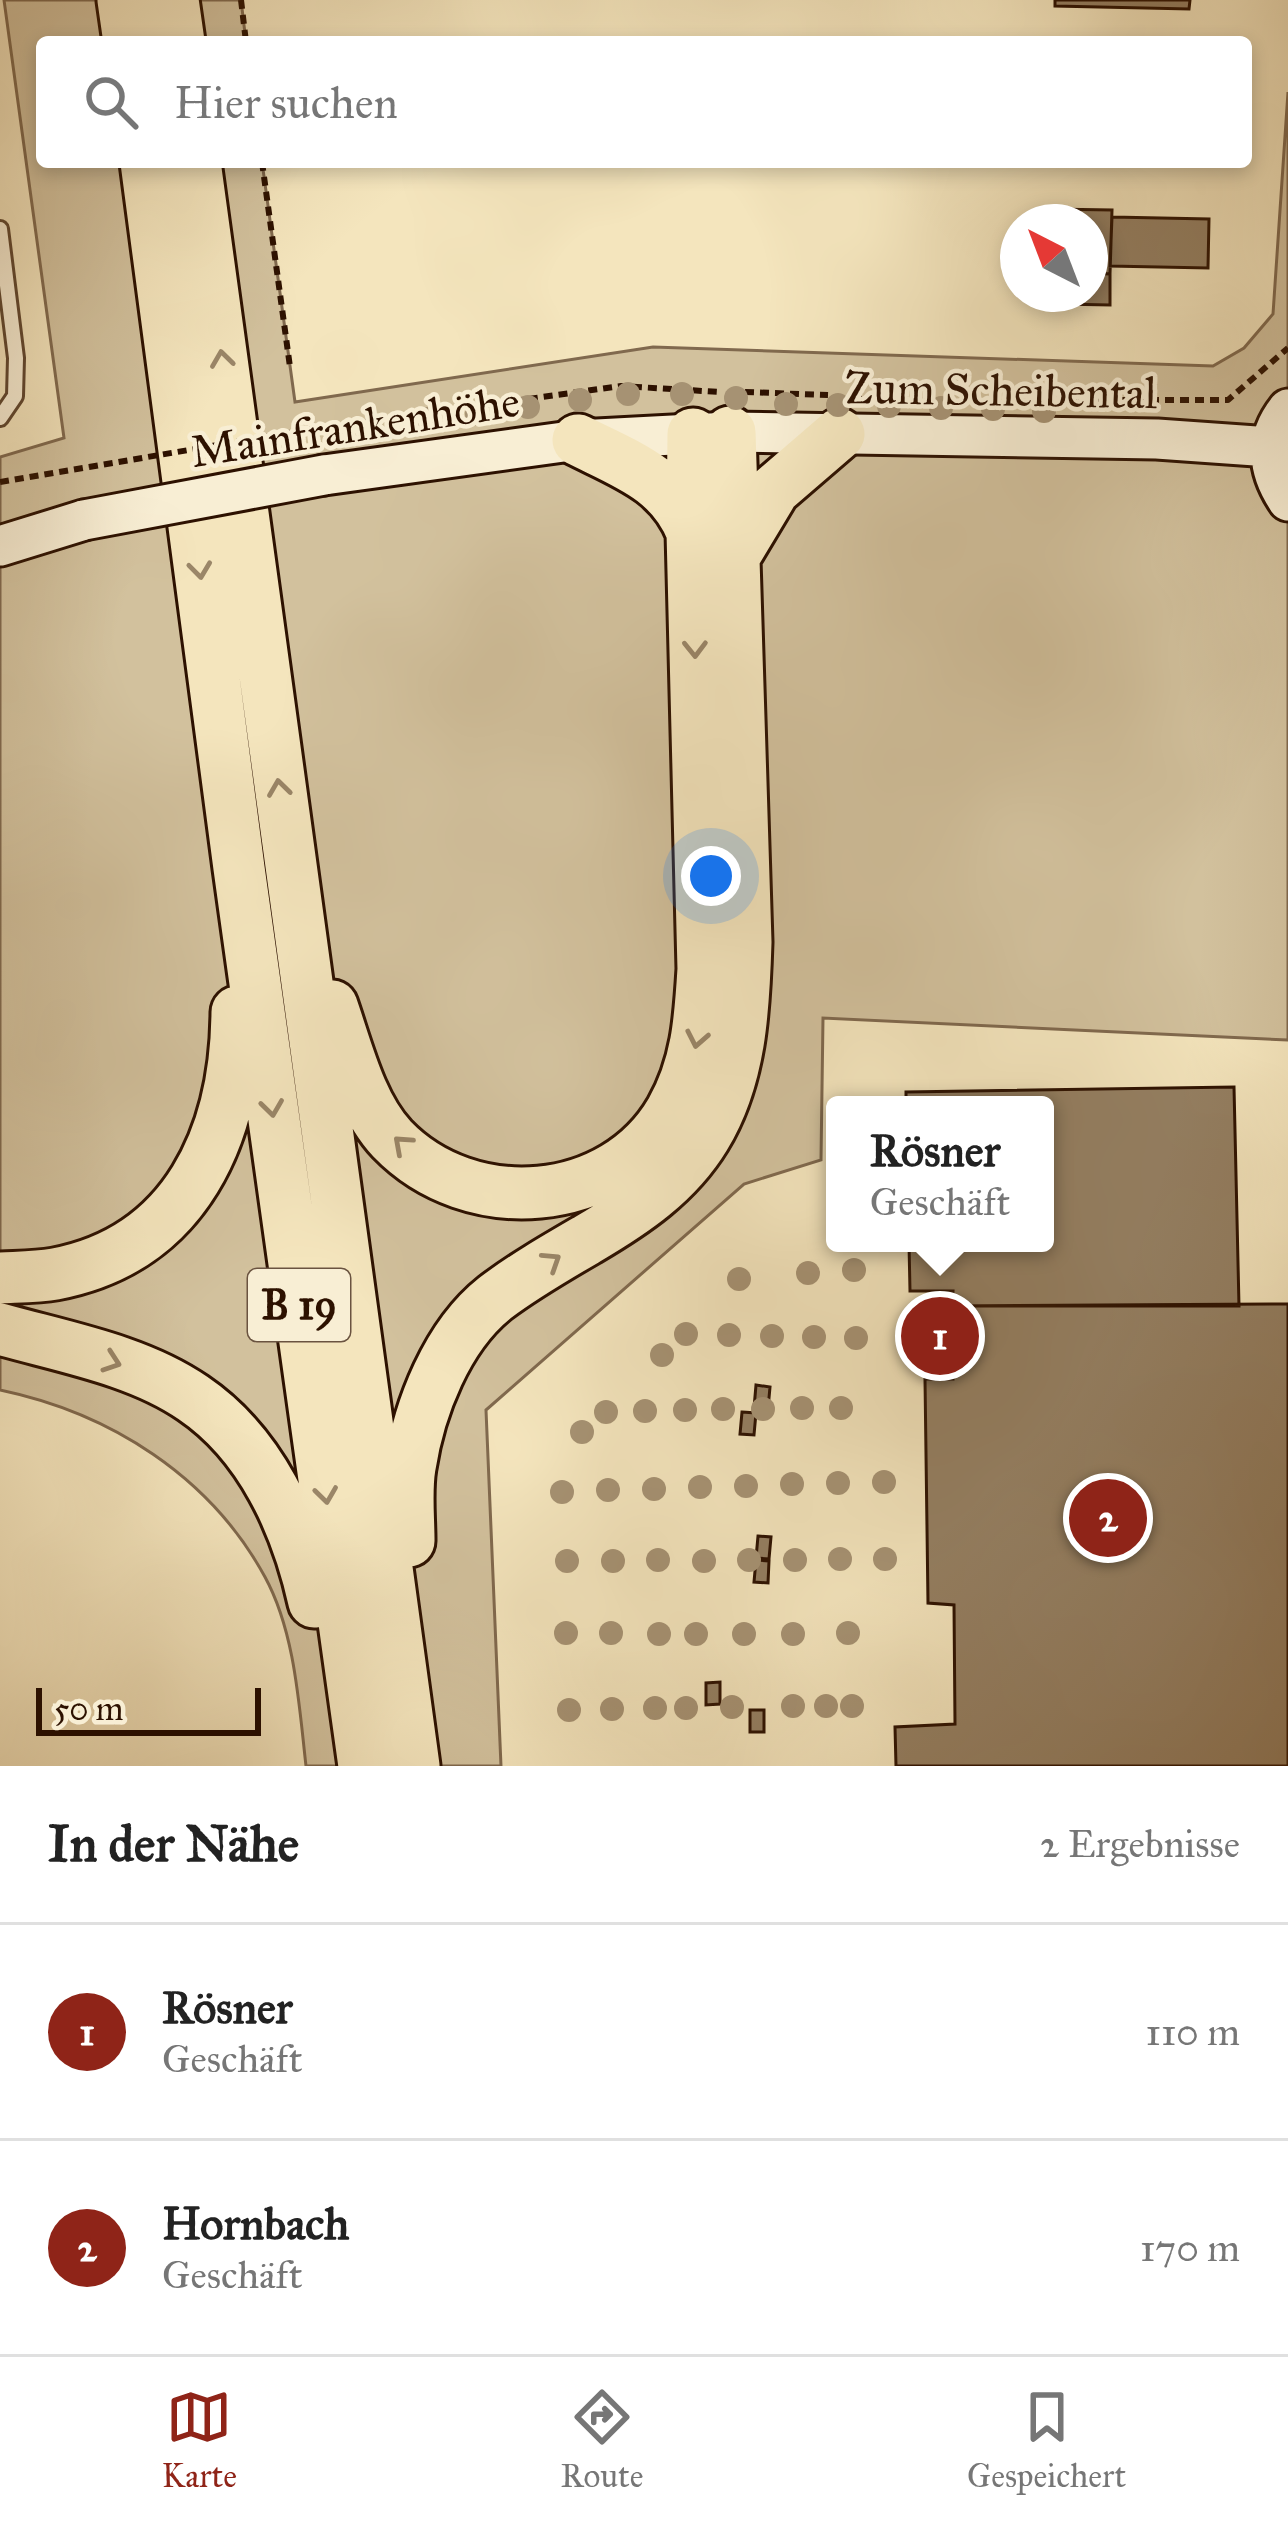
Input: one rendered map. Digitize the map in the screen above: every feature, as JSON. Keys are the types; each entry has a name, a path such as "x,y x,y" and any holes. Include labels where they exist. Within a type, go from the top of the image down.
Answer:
{"highway":[{"path":"123,0 128,36"},
{"path":"173,0 178,36"},
{"name":"B 19","path":"147,168 363,1754"},
{"name":"B 19","path":"196,168 414,1766"},
{"path":"295,904 360,1087 391,1138 420,1161 454,1180 505,1194 552,1193 599,1179 639,1151 669,1114 690,1069 700,1029 712,433"},
{"path":"713,543 839,434"},
{"path":"399,1661 409,1555 409,1471 437,1376 492,1300 660,1191 706,1136 734,1070 744,1006 746,942 713,543 652,477 578,440"},
{"path":"0,1278 56,1274 102,1259 149,1233 186,1197 201,1174 222,1125 237,1060 239,868"},
{"path":"0,1330 119,1362 193,1398 254,1455 303,1550 317,1617 363,1754"}],"street":[{"path":"1288,409 1274,429 1270,447 1276,484 1288,501"},
{"name":"Zum Scheibental","path":"712,433 1157,440 1270,447"},
{"name":"Mainfrankenhöhe","path":"0,546 84,520 324,475 578,440 712,433"}],"lane":[{"path":"0,229 16,358 14,396 0,418"}],"path":[{"path":"241,0 245,36"},
{"path":"263,168 290,367"},
{"path":"0,482 306,430"}],"shaded area":[{"path":"4,0 241,0 245,36 36,36 36,168 263,168 295,402 653,347 1213,366 1244,348 1273,314 1288,92 1288,1040 823,1018 821,1160 744,1184 486,1410 501,1766 306,1766 294,1669 275,1598 242,1541 216,1508 153,1454 118,1433 41,1400 0,1390 0,457 64,438"}],"building":[{"path":"1055,0 1190,0 1189,9 1055,6"},
{"path":"1108,210 1112,210 1108,274"},
{"path":"1112,217 1209,219 1208,268 1110,266"},
{"path":"1234,1087 1239,1306 952,1306 953,1291 910,1291 909,1252 1054,1252 1054,1096 906,1096 906,1092"},
{"path":"1288,1304 1288,1766 896,1766 895,1727 955,1724 954,1605 928,1603 925,1379 953,1379 952,1306"},
{"path":"950,1311 952,1371 940,1370 929,1359 929,1313"},
{"path":"756,1385 770,1387 768,1409 754,1408"},
{"path":"742,1412 756,1413 754,1435 740,1434"},
{"path":"758,1536 771,1537 769,1559 756,1558"},
{"path":"756,1560 769,1561 768,1583 754,1582"},
{"path":"720,1682 720,1704 706,1705 706,1683"},
{"path":"750,1710 764,1710 764,1732 750,1732"}],"place":[{"name":"Rösner","path":"940,1336"},
{"name":"Hornbach","path":"1108,1518"}]}
